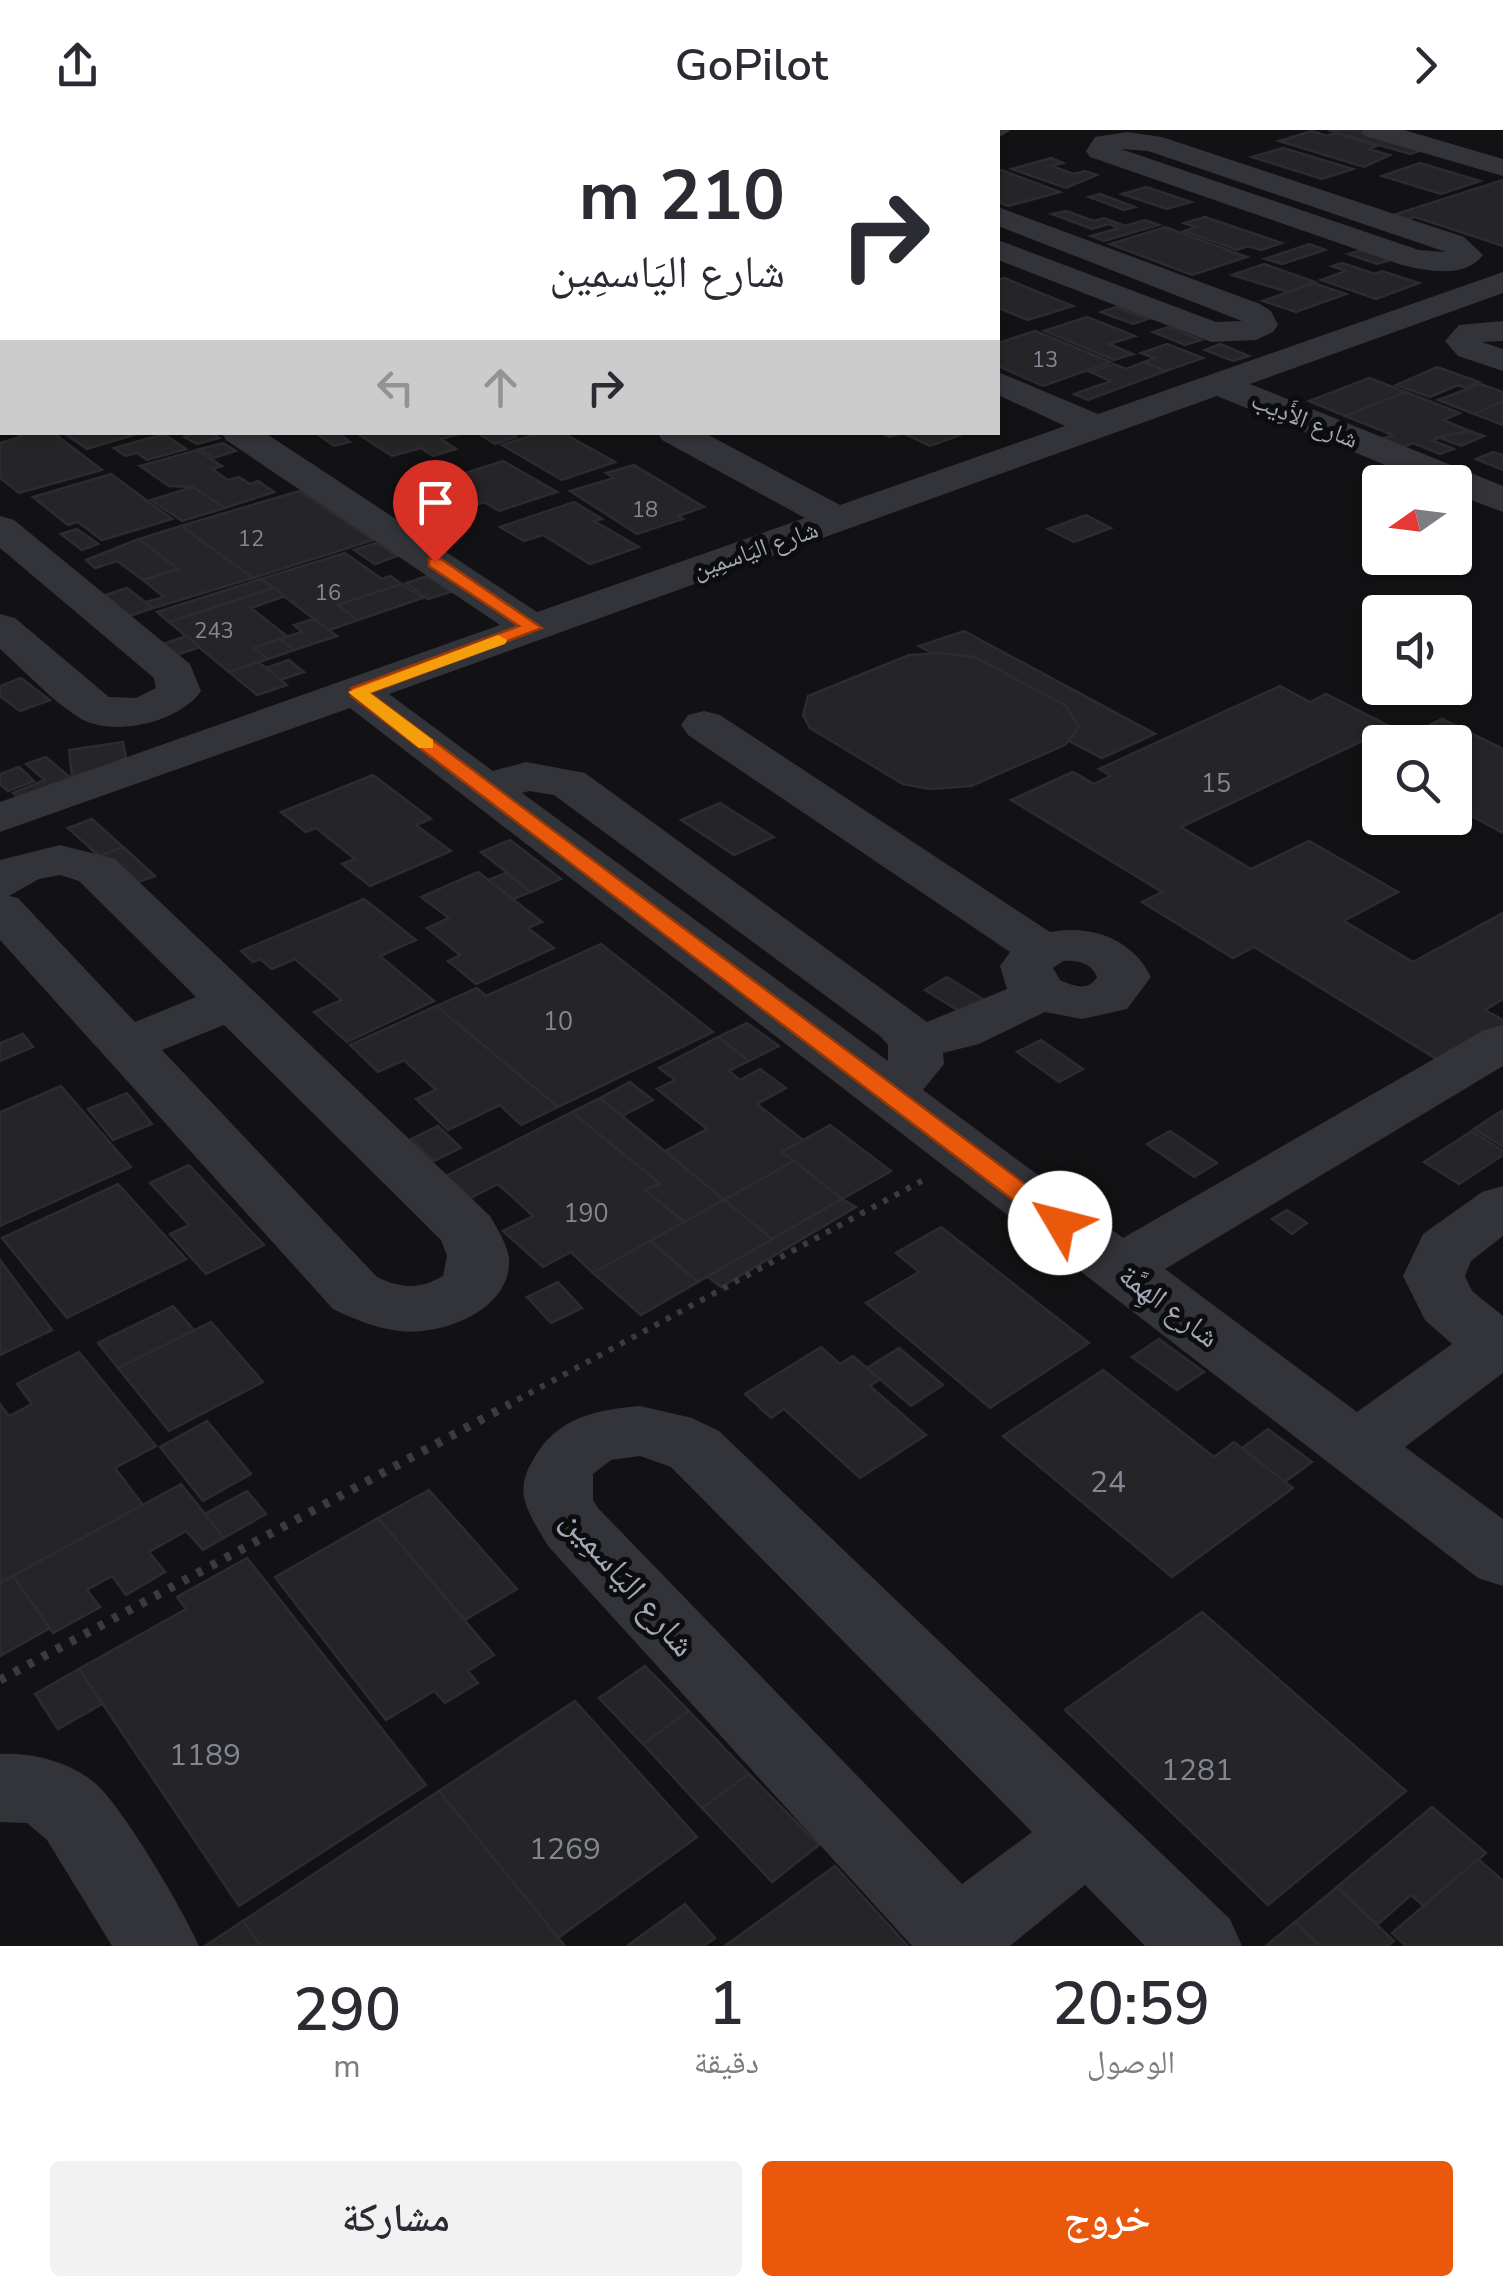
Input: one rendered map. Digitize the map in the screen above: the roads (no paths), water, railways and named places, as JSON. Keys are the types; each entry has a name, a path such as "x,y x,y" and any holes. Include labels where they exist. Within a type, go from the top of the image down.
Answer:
{"street":[{"path":"1375,130 1503,168"},
{"path":"1452,130 1503,145"},
{"path":"1462,260 1468,252 1453,243 1145,142 1111,141 1099,148 1110,156 1422,261 1462,260 1503,274"},
{"path":"1466,157 1503,145"},
{"path":"1281,214 1326,201"},
{"path":"1000,217 1248,311 1261,322 1253,331"},
{"path":"1000,250 1201,329 1234,334 1253,331 1308,351"},
{"path":"1072,278 1122,263"},
{"name":"شارع اليَاسمِين","path":"0,818 1503,282"},
{"path":"1414,314 1487,332"},
{"path":"1487,332 1463,337 1464,345 1503,361"},
{"path":"1000,383 1097,427"},
{"name":"شارع الأَدِيب","path":"1219,384 1503,500"},
{"path":"244,435 533,628"},
{"path":"680,435 838,520"},
{"path":"0,528 175,673 179,691 155,708 125,714 97,710 0,627"},
{"path":"0,610 72,588"},
{"name":"شارع الهِمَّة","path":"357,692 1503,1558"},
{"path":"155,708 202,747"},
{"path":"704,725 1042,972 960,1032 915,1042"},
{"path":"486,789 526,776 568,783 899,1024 915,1042 918,1053 913,1070 882,1089"},
{"path":"62,860 97,870 232,1002 468,1231 479,1254 479,1266 464,1291 441,1304 409,1311 388,1310 355,1293 126,1045 7,874 62,860"},
{"path":"126,1045 232,1002"},
{"path":"1120,1268 1503,1042"},
{"path":"1357,1448 1499,1343 1447,1304 1434,1276 1445,1249 1503,1206"},
{"name":"شارع اليَاسمِين","path":"1088,1835 962,1941 573,1527 556,1495 566,1462 597,1437 640,1428 661,1431 696,1449 1201,1946"},
{"path":"0,1788 40,1789 60,1799 75,1814 158,1946"}]}
